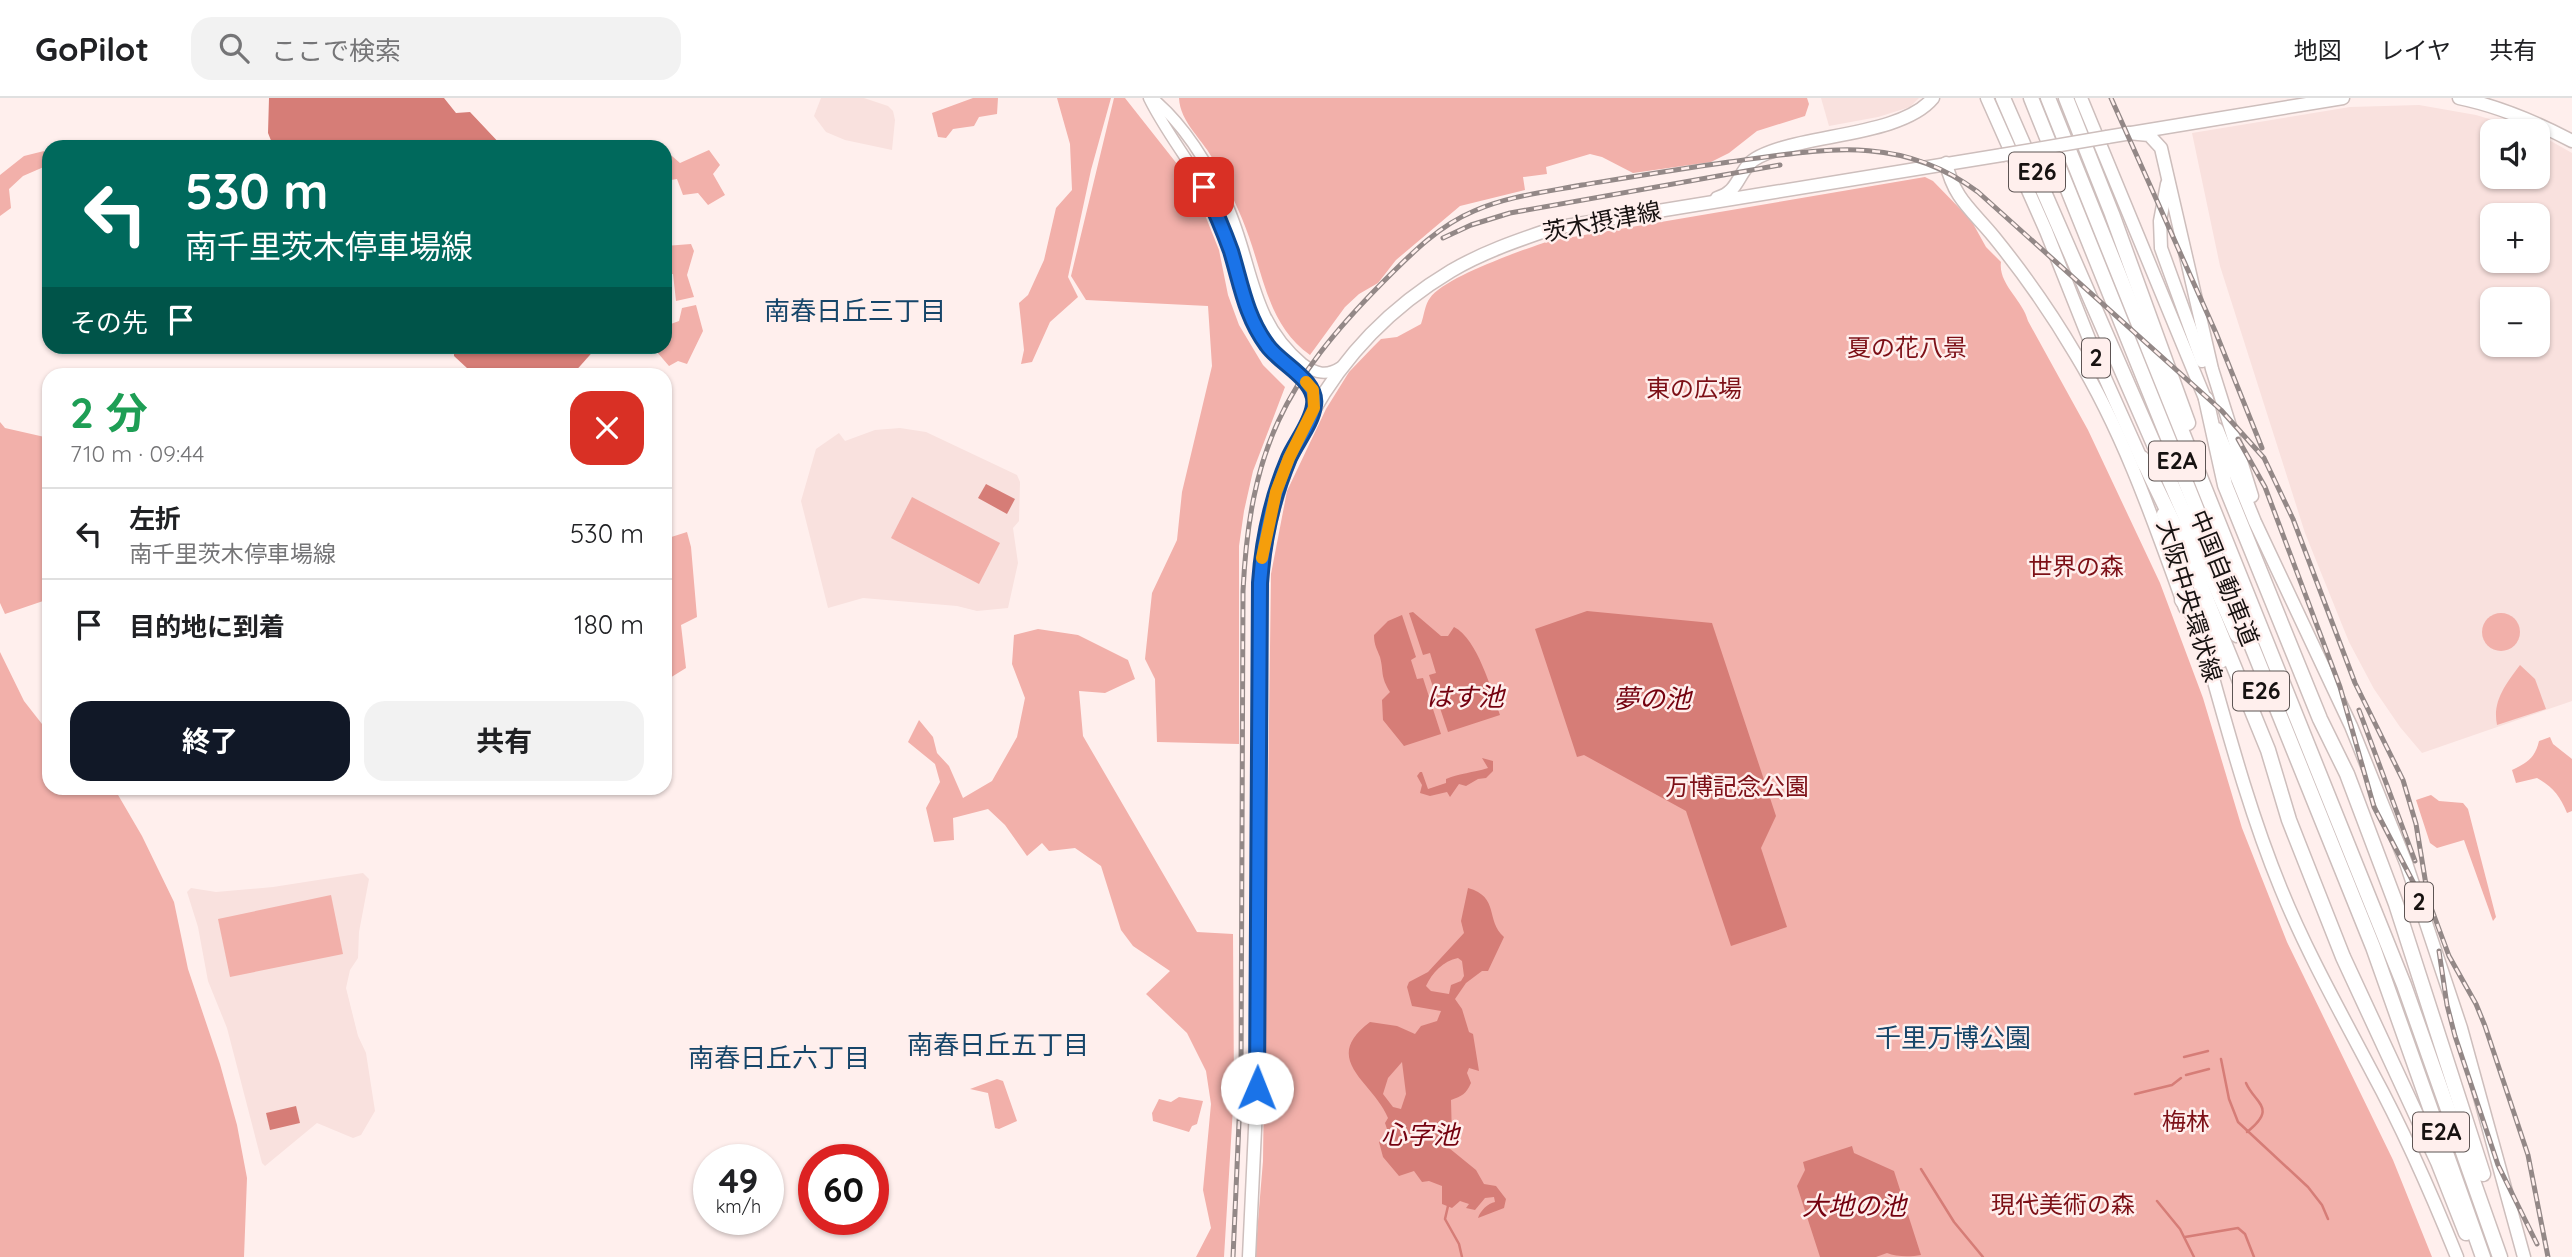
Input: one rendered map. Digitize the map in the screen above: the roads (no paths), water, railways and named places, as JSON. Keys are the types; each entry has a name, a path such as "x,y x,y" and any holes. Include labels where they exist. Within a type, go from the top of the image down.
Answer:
{"highway":[{"name":"E26","path":"2003,98 2261,691 2324,824"},
{"name":"中国自動車道","path":"2031,98 2324,824 2416,1060 2483,1257"},
{"name":"中国自動車道","path":"2048,98 2420,1027 2500,1257"},
{"name":"E2A","path":"2066,98 2117,226 2183,410 2263,616 2279,671"},
{"path":"2206,399 2220,466 2241,530 2320,719 2347,774 2396,904 2507,1257"},
{"path":"2142,458 2185,547 2268,750 2289,820"},
{"path":"2182,600 2220,656 2343,957 2438,1162 2475,1257"}],"main road":[{"path":"1150,98 1168,111 1211,173 1235,226 1260,308 1280,342 1315,372 1328,373 1343,366"},
{"path":"1150,98 1159,118 1191,163 1215,211 1255,326 1277,358 1313,390 1314,408"},
{"path":"1693,205 1730,193 1749,164 1764,155 1795,144 1905,119 1933,98"},
{"name":"大阪中央環状線","path":"1987,98 2046,231 2101,369 2142,458 2198,620 2252,807 2285,898 2330,994 2375,1076 2420,1170 2457,1257"},
{"name":"2","path":"2081,98 2273,562 2351,726 2406,863 2455,1006 2501,1165 2524,1257"},
{"name":"茨木摂津線","path":"1249,1257 1258,1065 1260,583 1264,543 1276,492 1289,458 1314,408 1343,366 1376,329 1411,299 1451,271 1500,246 1569,224 1732,201 2343,98"},
{"path":"2459,98 2479,102 2543,125 2572,141"},
{"path":"2128,133 2154,138 2161,148 2215,380 2273,562"},
{"path":"1946,163 1953,188 1994,236 2040,298 2092,383 2124,449 2224,716"},
{"path":"2167,172 2160,221 2161,248 2199,349 2206,399"}],"water":[{"path":"269,98 444,98 456,113 470,112 496,140 271,140 268,133"},
{"path":"591,354 578,368 467,368 454,356"},
{"path":"986,484 1015,499 1007,514 978,498"},
{"name":"夢の池","path":"1587,611 1712,623 1776,816 1761,848 1787,927 1731,946 1686,811 1584,755 1577,757 1535,629"},
{"name":"はす池","path":"1413,612 1441,636 1448,636 1454,627 1470,642 1483,666 1500,715 1448,732 1429,675 1436,673 1430,653 1423,655 1409,613"},
{"name":"はす池","path":"1402,615 1416,657 1411,660 1417,679 1423,678 1441,734 1404,746 1383,720 1382,700 1390,692 1383,678 1374,635 1388,621"},
{"path":"1482,758 1493,761 1493,771 1486,778 1466,786 1459,784 1450,797 1447,792 1430,796 1420,793 1422,785 1417,776 1420,772 1428,789 1446,783 1446,779 1451,777 1488,768"},
{"name":"心字池","path":"1468,888 1484,897 1498,930 1504,937 1488,971 1482,971 1466,983 1455,999 1462,1009 1469,1032 1473,1034 1479,1071 1469,1068 1469,1087 1463,1094 1451,1100 1452,1139 1449,1148 1476,1170 1484,1184 1496,1186 1506,1199 1504,1208 1478,1218 1485,1208 1495,1202 1494,1197 1485,1198 1475,1210 1466,1208 1469,1204 1460,1201 1452,1208 1442,1204 1442,1186 1429,1181 1422,1182 1414,1171 1399,1176 1383,1157 1379,1142 1388,1132 1385,1123 1388,1118 1355,1071 1349,1048 1370,1022 1397,1026 1415,1034 1421,1026 1437,1021 1441,1011 1412,1006 1407,987 1409,982 1428,972 1464,933 1461,921","holes":["1458,958 1462,961 1464,976 1461,981 1451,985 1449,994 1431,991 1426,986 1435,972","1402,1062 1406,1094 1401,1109 1393,1107 1383,1094 1388,1078"]},
{"path":"296,1106 300,1123 270,1130 266,1113"},
{"name":"大地の池","path":"1852,1146 1854,1153 1894,1171 1921,1255 1887,1253 1876,1257 1820,1257 1797,1186 1805,1170 1803,1162"}],"waterway":[{"path":"2184,1057 2208,1051"},
{"path":"2221,1059 2229,1099 2238,1122 2308,1187 2322,1205 2328,1219"},
{"path":"2186,1075 2209,1069"},
{"path":"2135,1094 2172,1085 2181,1078"},
{"path":"2246,1083 2263,1111 2256,1124 2247,1132"},
{"path":"1921,1169 1954,1222 1983,1257"},
{"path":"2157,1201 2180,1229 2194,1257"},
{"path":"1448,1206 1445,1219 1459,1244 1462,1257"},
{"path":"2185,1237 2238,1228 2245,1234 2254,1257"}],"railway":[{"path":"2111,98 2216,333 2262,448"},
{"path":"1233,1257 1241,1077 1243,591 1247,541 1264,457 1278,421 1297,386 1320,352 1349,318 1425,242 1461,217 1500,202 1541,192 1673,170 1827,150 1888,153 1918,160 1948,173 1978,192 2221,410 2264,458 2293,519 2355,683 2403,780 2416,824 2429,903"},
{"path":"1443,238 1471,225 1510,213 1780,165"},
{"path":"2238,439 2265,487 2340,687 2374,807 2422,899"},
{"path":"2359,710 2415,861"},
{"path":"2426,894 2449,956 2485,1026 2528,1155 2548,1257"},
{"path":"2439,951 2447,1005 2455,1036 2498,1165 2537,1244"}],"district":[{"name":"南春日丘三丁目","path":"855,311"},
{"name":"千里万博公園","path":"1953,1038"},
{"name":"南春日丘五丁目","path":"998,1045"},
{"name":"南春日丘六丁目","path":"779,1058"}],"park label":[{"name":"夏の花八景","path":"1907,348"},
{"name":"東の広場","path":"1694,389"},
{"name":"世界の森","path":"2076,567"},
{"name":"万博記念公園","path":"1737,787"},
{"name":"梅林","path":"2186,1122"},
{"name":"現代美術の森","path":"2063,1205"}]}
